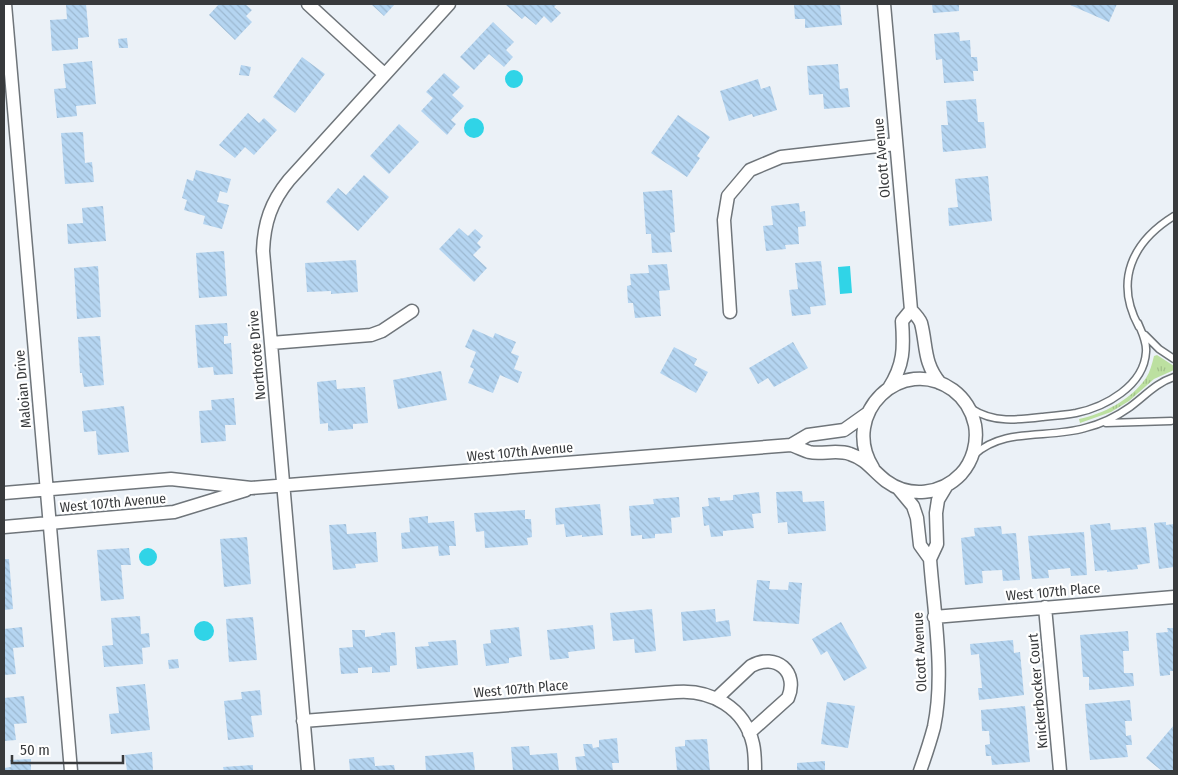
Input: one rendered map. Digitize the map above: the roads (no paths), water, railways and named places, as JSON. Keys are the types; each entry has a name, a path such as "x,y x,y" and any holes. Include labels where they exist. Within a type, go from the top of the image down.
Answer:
{"street":[{"name":"Maloian Drive","path":"5,4 71,771"},
{"path":"308,4 384,74"},
{"name":"Northcote Drive","path":"308,771 263,251 264,237 270,210 289,180 449,4"},
{"name":"Olcott Avenue","path":"884,4 911,310 920,321 927,360 932,373 940,383"},
{"path":"730,312 724,220 728,196 750,170 781,157 896,144"},
{"name":"Olcott Avenue","path":"889,388 902,362 902,321 911,310"},
{"path":"271,343 371,335 382,331 412,311"},
{"path":"918,379 940,383 958,394 968,406 975,423 976,432 972,458 962,473 947,485 931,491 921,492 898,488 886,481 873,468 866,455 863,430 868,413 877,398 889,388 901,382 918,379"},
{"name":"West 107th Avenue","path":"791,445 808,435 844,430 868,413"},
{"name":"West 107th Avenue","path":"4,493 171,479 251,488 791,445 810,452 833,451 851,454 873,468"},
{"name":"Olcott Avenue","path":"920,771 934,726 938,693 938,662 930,559 937,544 936,513 938,500 947,485"},
{"name":"West 107th Avenue","path":"4,527 174,512 251,488"},
{"name":"Olcott Avenue","path":"898,488 913,506 917,518 920,545 930,559"},
{"name":"West 107th Place","path":"934,617 1174,597"},
{"name":"Knickerbocker Court","path":"1045,608 1060,771"},
{"path":"717,698 751,666 758,662 771,661 782,666 789,676 791,692 788,698 749,733 753,743 755,771"},
{"name":"West 107th Place","path":"303,721 687,691 717,698 735,712 749,733"}],"lane":[{"path":"968,406 983,415 1010,419 1075,413 1106,402 1135,381 1145,359 1146,346 1127,295 1129,270 1136,253 1144,243 1162,224 1174,216"},
{"path":"1138,324 1154,344 1174,359"},
{"path":"972,458 985,446 1006,438 1074,431 1102,423 1132,406 1158,384 1174,377"},
{"path":"1102,423 1171,421"}],"water":[{"path":"514,70 522,75 523,79 518,87 514,88 506,83 505,79 510,71"},
{"path":"474,118 481,121 484,128 481,135 474,138 467,135 464,128 467,121"},
{"path":"850,266 852,293 840,294 838,267"},
{"path":"148,548 154,551 157,557 154,563 148,566 142,563 139,557 142,551"},
{"path":"204,621 211,624 214,631 211,638 204,641 197,638 194,631 197,624"}]}
